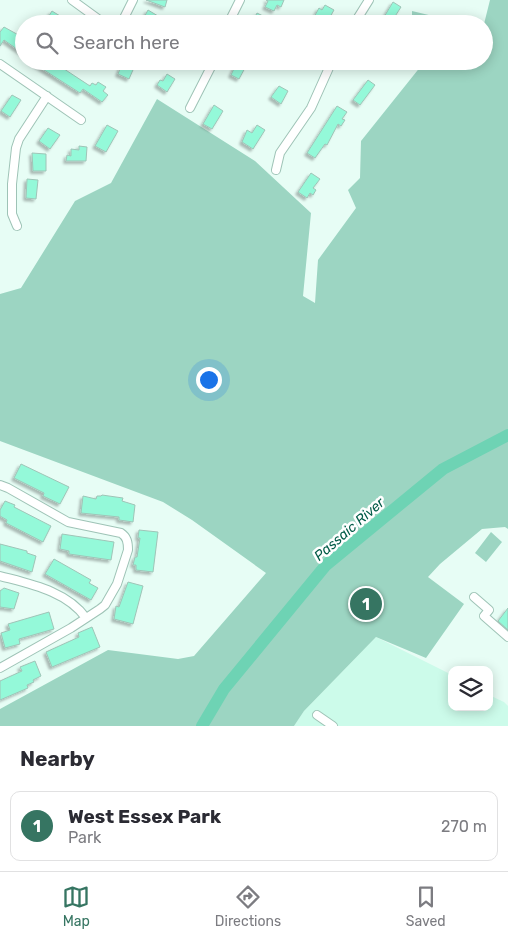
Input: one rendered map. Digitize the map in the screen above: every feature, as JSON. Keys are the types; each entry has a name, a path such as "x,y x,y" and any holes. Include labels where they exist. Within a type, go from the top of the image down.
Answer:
{"street":[{"path":"72,0 93,15"},
{"path":"126,15 133,0"},
{"path":"232,15 240,0"},
{"path":"360,15 369,0"},
{"path":"0,64 81,120"},
{"path":"190,108 209,70"},
{"path":"276,170 280,152 311,108 328,70"},
{"path":"17,226 12,214 12,184 16,148 19,139 47,96"},
{"path":"0,485 68,522 121,533 125,536 128,544 128,550 117,584 105,604 86,618 0,668"},
{"path":"0,576 51,592 72,604 86,618"},
{"path":"474,597 489,610 484,616 508,637"},
{"path":"317,715 333,726"}],"shaded area":[{"path":"490,0 508,0 508,529 505,527 482,529 440,564 428,577 464,604 426,658 376,637 304,711 294,726 0,726 0,709 108,650 178,659 194,656 266,573 192,520 163,502 0,441 0,294 21,288 75,201 111,183 157,99 255,161 311,213 303,296 315,303 318,260 356,208 348,190 360,178 361,141 418,70 493,70 493,15 486,15"},
{"path":"412,11 429,15 412,15"},
{"path":"491,532 502,542 486,562 475,553"},
{"path":"376,637 448,673 448,711 493,711 493,697 508,706 508,726 294,726 304,711"}],"building":[{"path":"146,0 167,0 165,7"},
{"path":"266,0 284,0 281,7 277,5 274,11 265,7 268,1"},
{"path":"393,2 401,7 396,15 385,15"},
{"path":"325,5 334,10 331,15 315,15 319,8 322,10"},
{"path":"148,10 156,15 145,15"},
{"path":"52,11 58,15 50,15"},
{"path":"4,27 15,33 15,48 4,40 0,46 0,32"},
{"path":"44,70 66,70 90,86 92,83 96,85 98,82 106,87 103,91 108,95 102,102 83,89 80,93"},
{"path":"120,70 133,70 129,79 118,74"},
{"path":"233,70 244,70 239,79 231,75"},
{"path":"167,74 175,79 167,92 157,85 160,80 163,81"},
{"path":"368,80 375,85 360,105 353,100"},
{"path":"279,86 288,91 281,104 271,97"},
{"path":"12,95 21,100 10,117 1,111"},
{"path":"214,105 223,111 212,129 203,124"},
{"path":"337,106 347,112 342,119 345,120 341,126 338,124 327,145 325,144 315,158 307,153"},
{"path":"107,125 118,131 106,152 95,146"},
{"path":"257,125 265,130 253,149 242,142 247,130 252,133"},
{"path":"48,128 60,135 50,149 39,141"},
{"path":"79,146 87,147 86,161 66,161 67,155 71,156 71,149 79,150"},
{"path":"32,153 46,154 46,171 33,171"},
{"path":"311,173 320,179 313,188 316,190 313,195 310,193 307,198 298,192"},
{"path":"27,179 38,180 36,199 26,198"},
{"path":"21,464 69,487 60,504 43,496 44,493 14,478"},
{"path":"83,496 96,499 97,496 123,498 122,501 135,505 133,522 119,520 119,517 81,513"},
{"path":"5,501 51,526 43,542 6,523 7,520 0,516 0,510"},
{"path":"139,530 158,532 153,572 136,570 136,565 133,565 135,557 137,557 140,538 138,538"},
{"path":"62,534 114,542 111,560 69,554 69,551 60,549"},
{"path":"0,544 27,551 27,553 36,556 32,572 0,561"},
{"path":"54,559 91,580 89,583 98,588 91,600 45,574"},
{"path":"128,582 143,586 133,624 114,619 116,606 119,607"},
{"path":"4,588 19,593 14,609 0,607 0,591"},
{"path":"508,608 508,630 498,621"},
{"path":"49,612 54,629 19,639 20,644 5,648 1,633 10,630 8,624"},
{"path":"92,627 100,647 52,667 46,652 79,637 78,633"},
{"path":"35,661 41,676 27,685 28,688 0,700 0,681 22,671 20,667"}],"waterway":[{"name":"Passaic River","path":"202,726 224,689 326,565 443,469 508,435"}],"place":[{"name":"West Essex Park","path":"366,604"}]}
